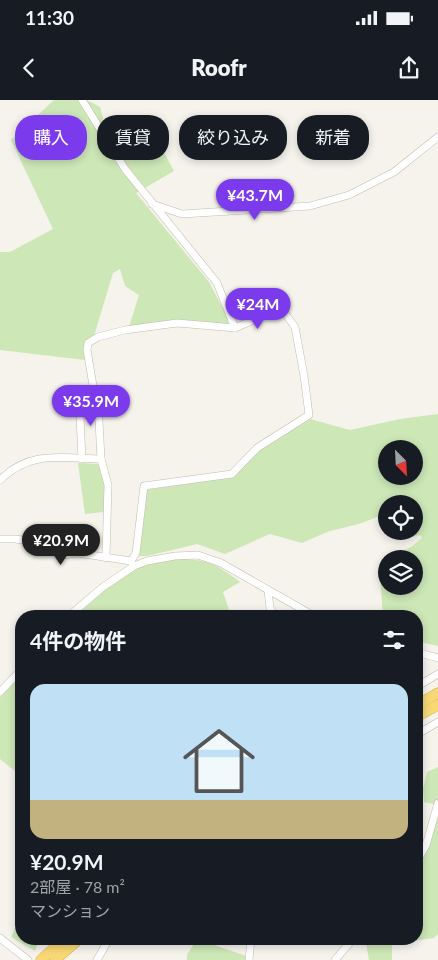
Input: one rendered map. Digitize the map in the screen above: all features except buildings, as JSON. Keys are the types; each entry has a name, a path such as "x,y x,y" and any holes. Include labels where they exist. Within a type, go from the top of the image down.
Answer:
{"highway":[{"path":"423,702 438,693"},
{"path":"423,713 438,705"},
{"path":"42,960 58,945"},
{"path":"55,960 72,945"}],"street":[{"path":"82,100 126,169 152,204 217,283 235,328"},
{"path":"152,204 182,214 310,206 349,195 394,172 438,137"},
{"path":"76,610 132,564 136,553 144,486 232,474 257,448 309,416 295,327 281,308 235,328 177,323 125,330 98,337 88,343 87,350 99,421 101,459 108,485 106,558"},
{"path":"79,396 82,459"},
{"path":"61,397 94,396"},
{"path":"0,480 13,468 37,458 101,459"},
{"path":"0,539 29,541 63,555 77,554 132,564 175,556 198,555 221,563 303,610"},
{"path":"268,591 271,610"},
{"path":"423,654 438,658"},
{"path":"423,683 438,674"},
{"path":"0,692 15,676"},
{"path":"423,731 438,722"},
{"path":"423,850 438,803"},
{"path":"0,938 28,960"},
{"path":"97,960 106,945"},
{"path":"249,960 250,945"},
{"path":"335,960 348,945"}],"green space":[{"path":"54,100 87,100 100,107 102,115 97,115 97,160 168,160 174,171 136,193 209,282 229,320 227,325 129,327 139,295 125,286 120,269 113,273 94,336 85,342 85,360 0,350 0,252 10,252 53,229 20,160 87,160 87,115 38,115"},
{"path":"15,136 15,148 11,140"},
{"path":"438,414 438,646 423,643 423,610 383,610 381,595 423,595 423,550 405,550 420,540 423,540 423,495 378,495 378,516 362,523 327,532 302,543 270,534 225,554 197,544 147,556 138,556 146,490 233,477 260,450 310,419 350,430 400,419"},
{"path":"78,463 98,464 105,486 104,512 85,514"},
{"path":"176,559 196,560 210,563 224,570 240,582 223,592 229,610 80,610 118,579 151,563"},
{"path":"15,681 15,771 0,759 0,697"},
{"path":"438,767 438,805 424,802 423,789 427,772"},
{"path":"438,810 438,934 434,938 423,940 423,857"},
{"path":"15,929 15,939 11,937"},
{"path":"25,945 38,945 35,951"},
{"path":"193,945 214,945 246,956 246,960 187,960 187,955"},
{"path":"366,945 392,945 392,960 369,960"}]}
